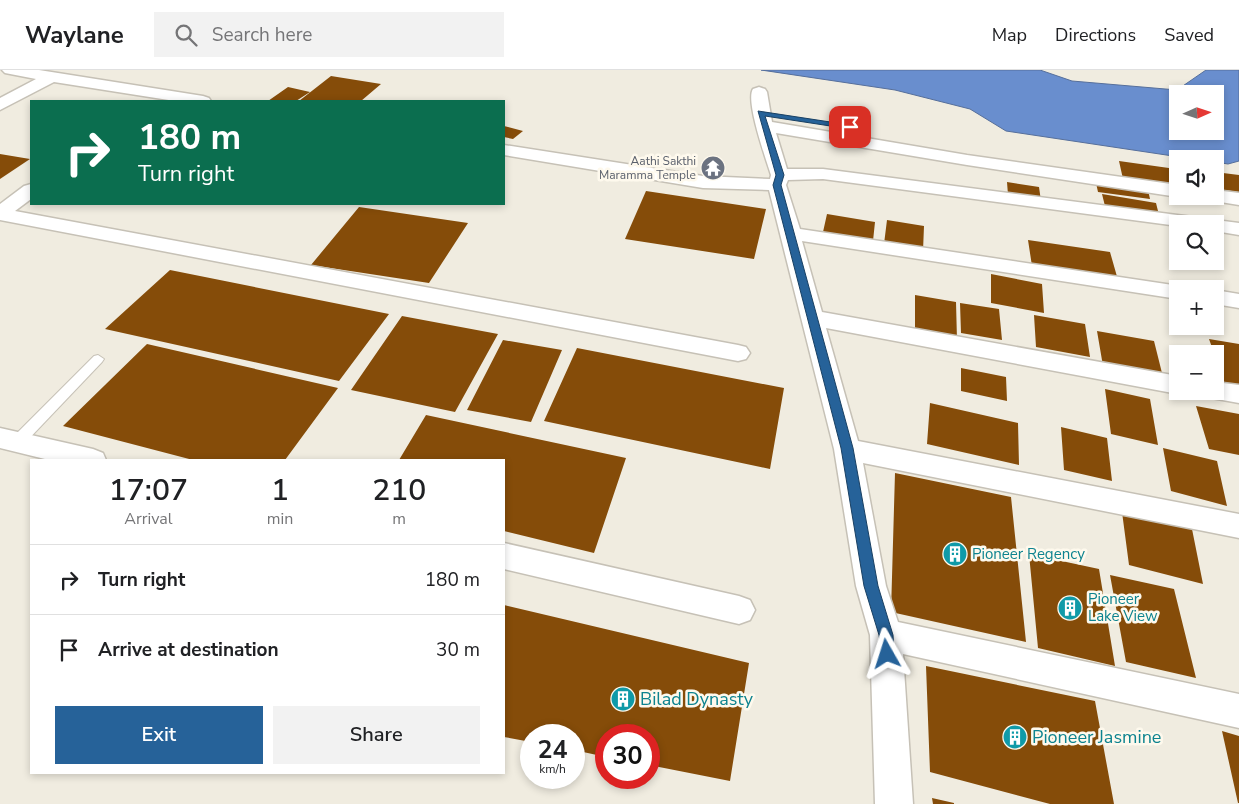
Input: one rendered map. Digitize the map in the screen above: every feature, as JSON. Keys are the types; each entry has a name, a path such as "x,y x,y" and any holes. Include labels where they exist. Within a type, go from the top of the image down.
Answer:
{"street":[{"path":"10,70 162,98 189,100"},
{"path":"0,105 52,77"},
{"path":"760,92 763,120 790,231 847,448 871,586 886,635 894,804"},
{"path":"763,120 940,142"},
{"path":"763,120 967,160 1169,190"},
{"path":"505,150 703,182 779,180 798,173 823,174 1169,219"},
{"path":"0,189 28,193"},
{"path":"0,214 28,193"},
{"path":"1224,197 1239,198"},
{"path":"0,214 738,353"},
{"path":"1224,226 1239,229"},
{"path":"790,231 794,234 1169,291"},
{"path":"1224,298 1239,301"},
{"path":"812,318 1169,383"},
{"path":"1224,392 1239,394"},
{"path":"8,440 89,459"},
{"path":"847,448 1239,526"},
{"path":"505,556 739,610"},
{"path":"886,635 1239,712"}],"lane":[{"path":"8,440 98,359"}],"water":[{"path":"761,70 1040,70 1072,81 1169,89 1169,140 1224,140 1224,85 1184,85 1206,70 1239,70 1239,161 1224,163 1224,150 1169,150 1169,155 1006,131 970,109 895,90"}],"building":[{"path":"331,76 381,84 362,100 300,100"},
{"path":"288,87 310,92 298,100 269,100"},
{"path":"505,126 523,131 513,139 505,137"},
{"path":"0,154 30,159 0,179"},
{"path":"1119,161 1169,168 1169,187 1123,179"},
{"path":"1224,173 1239,175 1239,192 1224,190"},
{"path":"1007,182 1039,187 1041,201 1008,195"},
{"path":"1096,183 1148,190 1150,199 1098,192"},
{"path":"646,191 766,209 754,259 625,239"},
{"path":"1102,194 1156,203 1159,215 1105,206"},
{"path":"359,207 468,223 429,283 311,265"},
{"path":"827,214 875,222 873,241 823,232"},
{"path":"887,220 924,226 923,251 884,244"},
{"path":"1028,240 1110,252 1118,280 1032,266"},
{"path":"170,270 389,314 339,381 105,329"},
{"path":"991,274 1042,284 1044,313 991,303"},
{"path":"915,295 956,302 957,340 915,333"},
{"path":"960,303 999,309 1002,340 961,333"},
{"path":"1034,315 1085,324 1090,357 1036,347"},
{"path":"402,316 498,334 455,412 351,390"},
{"path":"1097,331 1154,341 1163,377 1103,366"},
{"path":"1209,339 1239,344 1239,387 1225,384 1224,345 1211,345"},
{"path":"503,340 562,350 531,422 467,410"},
{"path":"147,344 338,388 286,459 189,459 63,426"},
{"path":"577,348 784,388 770,469 544,421"},
{"path":"961,368 1006,377 1007,401 961,391"},
{"path":"1105,389 1150,399 1158,445 1111,434"},
{"path":"930,403 1018,423 1019,465 927,444"},
{"path":"1196,406 1239,414 1239,455 1209,449"},
{"path":"426,415 626,458 594,553 505,531 505,459 400,459"},
{"path":"1061,427 1107,438 1112,481 1064,470"},
{"path":"1163,448 1217,461 1227,506 1171,491"},
{"name":"Pioneer Regency","path":"895,473 1011,497 1026,642 891,612"},
{"path":"1122,512 1192,529 1203,584 1129,565"},
{"name":"Pioneer Lake View","path":"1029,554 1099,569 1115,666 1038,648"},
{"path":"1110,575 1174,589 1196,678 1126,662"},
{"name":"Bilad Dynasty","path":"505,605 749,663 730,781 660,767 660,724 595,724 595,755 585,752 585,724 520,724 520,740 505,737"},
{"name":"Pioneer Jasmine","path":"926,666 1095,701 1114,804 1050,804 930,772"},
{"path":"1222,731 1239,736 1239,803 1238,803"},
{"path":"932,798 954,803 954,804 933,804"}],"place":[{"name":"Aathi Sakthi Maramma Temple","path":"713,168"},
{"name":"Pioneer Regency","path":"955,554"},
{"name":"Pioneer Lake View","path":"1070,608"},
{"name":"Bilad Dynasty","path":"623,699"},
{"name":"Pioneer Jasmine","path":"1015,737"}],"route":[{"path":"850,127 761,113 780,175 777,185 847,448 871,586 886,635 887,654"}]}
